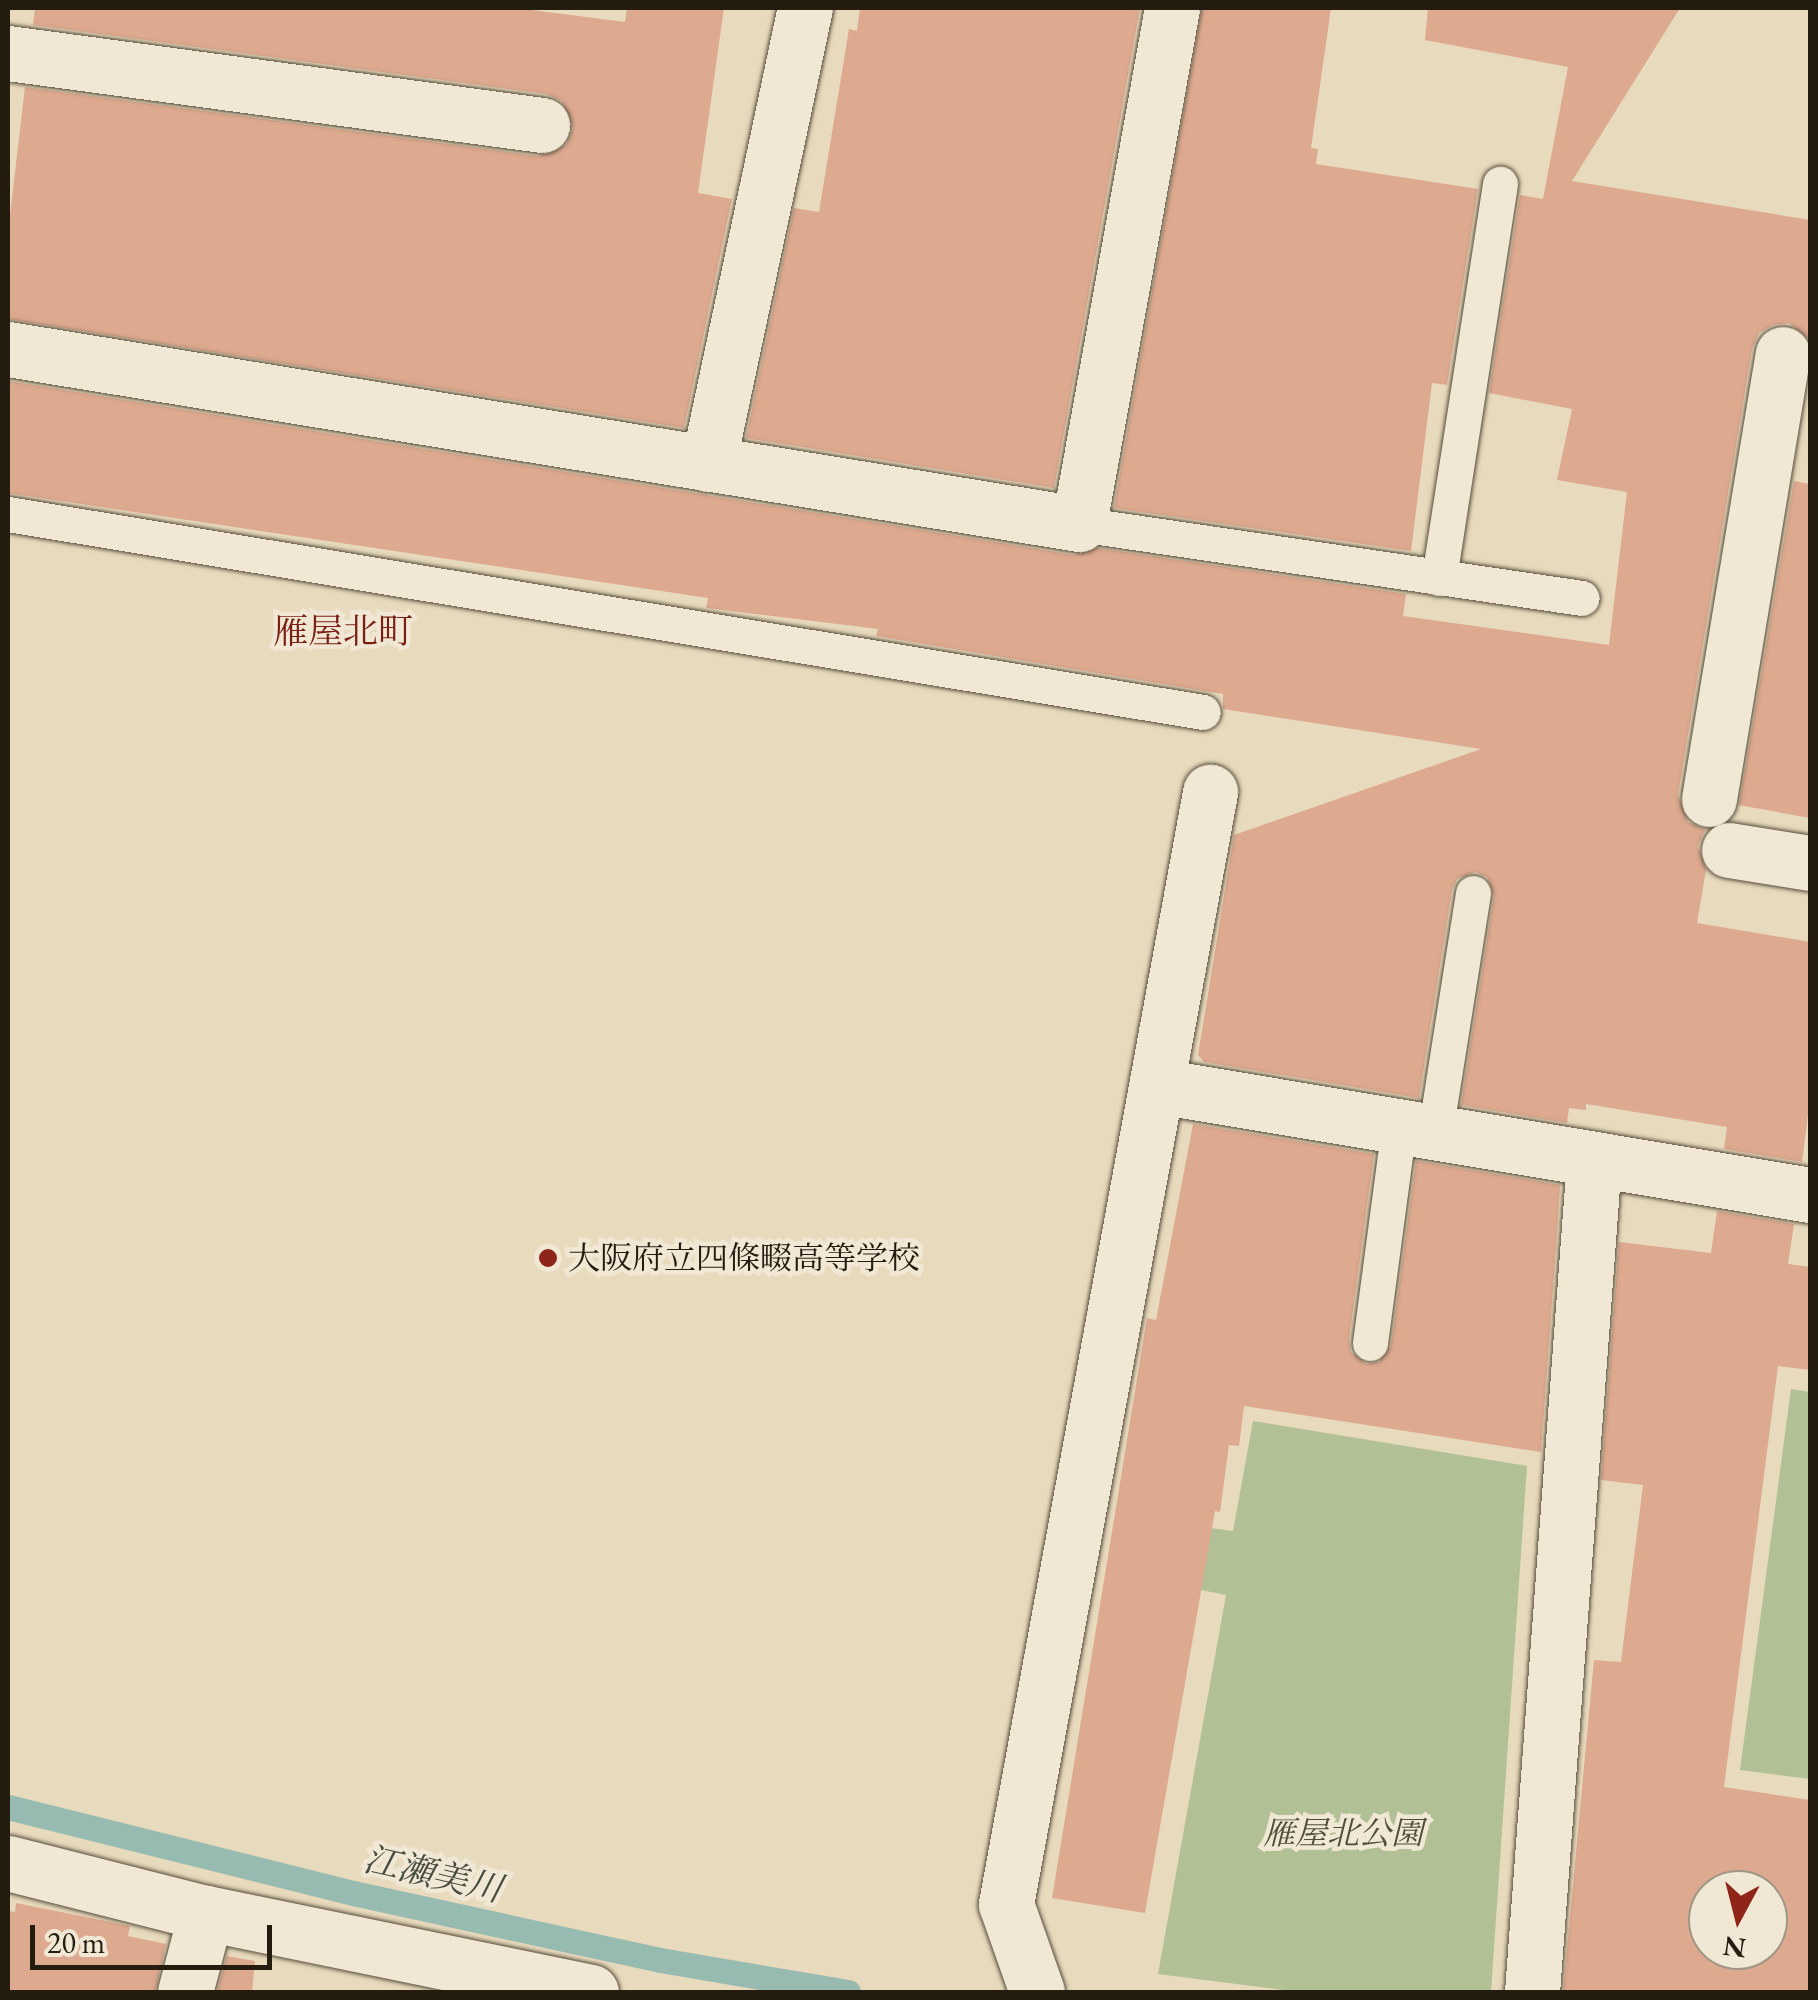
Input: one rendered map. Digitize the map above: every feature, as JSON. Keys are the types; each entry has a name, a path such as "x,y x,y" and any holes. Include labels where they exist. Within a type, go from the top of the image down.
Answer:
{"street":[{"path":"708,464 805,8"},
{"path":"8,349 1080,524 1172,8"},
{"path":"8,52 542,124"},
{"path":"1709,798 1790,432 1782,354"},
{"path":"1036,1992 1006,1904 1210,792"},
{"path":"1728,850 1810,864"},
{"path":"1158,1086 1810,1195"},
{"path":"1532,1992 1594,1159"},
{"path":"8,1864 206,1912 569,1990"},
{"path":"185,1992 206,1912"}],"lane":[{"path":"1439,578 1500,184"},
{"path":"8,514 1203,712"},
{"path":"1080,524 1582,598"},
{"path":"1370,1343 1473,893"}],"green space":[{"path":"1791,1389 1810,1392 1810,1779 1740,1770"},
{"name":"雁屋北公園","path":"1253,1421 1527,1466 1491,1992 1300,1992 1158,1974 1226,1595 1112,1572 1119,1516 1233,1531"}],"building":[{"path":"35,8 516,8 625,22 627,8 724,8 698,193 732,199 684,428 8,319 8,232 25,87 538,156 566,145 573,128 562,101 546,94 33,25"},
{"path":"860,8 1140,8 1054,488 746,438 794,208 819,212 849,29 857,31"},
{"path":"1202,8 1331,8 1311,148 1318,149 1316,164 1478,189 1447,385 1432,383 1411,551 1114,508"},
{"path":"1428,8 1680,8 1572,181 1810,220 1810,340 1789,323 1773,325 1759,333 1752,349 1678,795 1688,822 1705,830 1698,846 1706,870 1697,923 1810,942 1810,1099 1802,1162 1724,1149 1727,1127 1586,1104 1586,1110 1569,1108 1567,1123 1461,1105 1494,896 1487,877 1475,872 1457,879 1452,890 1419,1098 1204,1062 1198,1055 1234,835 1481,749 1223,709 1223,694 876,636 878,629 706,608 708,598 8,493 8,381 1074,555 1097,548 1406,594 1403,616 1609,645 1627,492 1557,480 1572,409 1489,393 1520,195 1543,199 1568,67 1425,40"},
{"path":"1794,481 1810,484 1810,818 1739,805"},
{"path":"1193,1124 1374,1154 1349,1340 1351,1352 1366,1364 1379,1362 1391,1346 1416,1161 1560,1185 1541,1452 1244,1406 1239,1446 1229,1445 1220,1512 1215,1511 1145,1913 1052,1898 1147,1318 1156,1320"},
{"path":"1717,1211 1794,1224 1788,1264 1810,1267 1810,1370 1778,1366 1724,1787 1810,1800 1810,1992 1563,1992 1594,1660 1621,1662 1643,1485 1601,1480 1619,1242 1711,1253"},
{"path":"16,1903 130,1926 128,1936 166,1944 155,1992 8,1992 8,1911 15,1912"},
{"path":"227,1956 255,1961 252,1992 217,1992"}],"waterway":[{"name":"江瀬美川","path":"8,1807 353,1893 660,1960 848,1992"}],"place":[{"name":"大阪府立四條畷高等学校","path":"548,1258"}],"district":[{"name":"雁屋北町","path":"343,631"}]}
